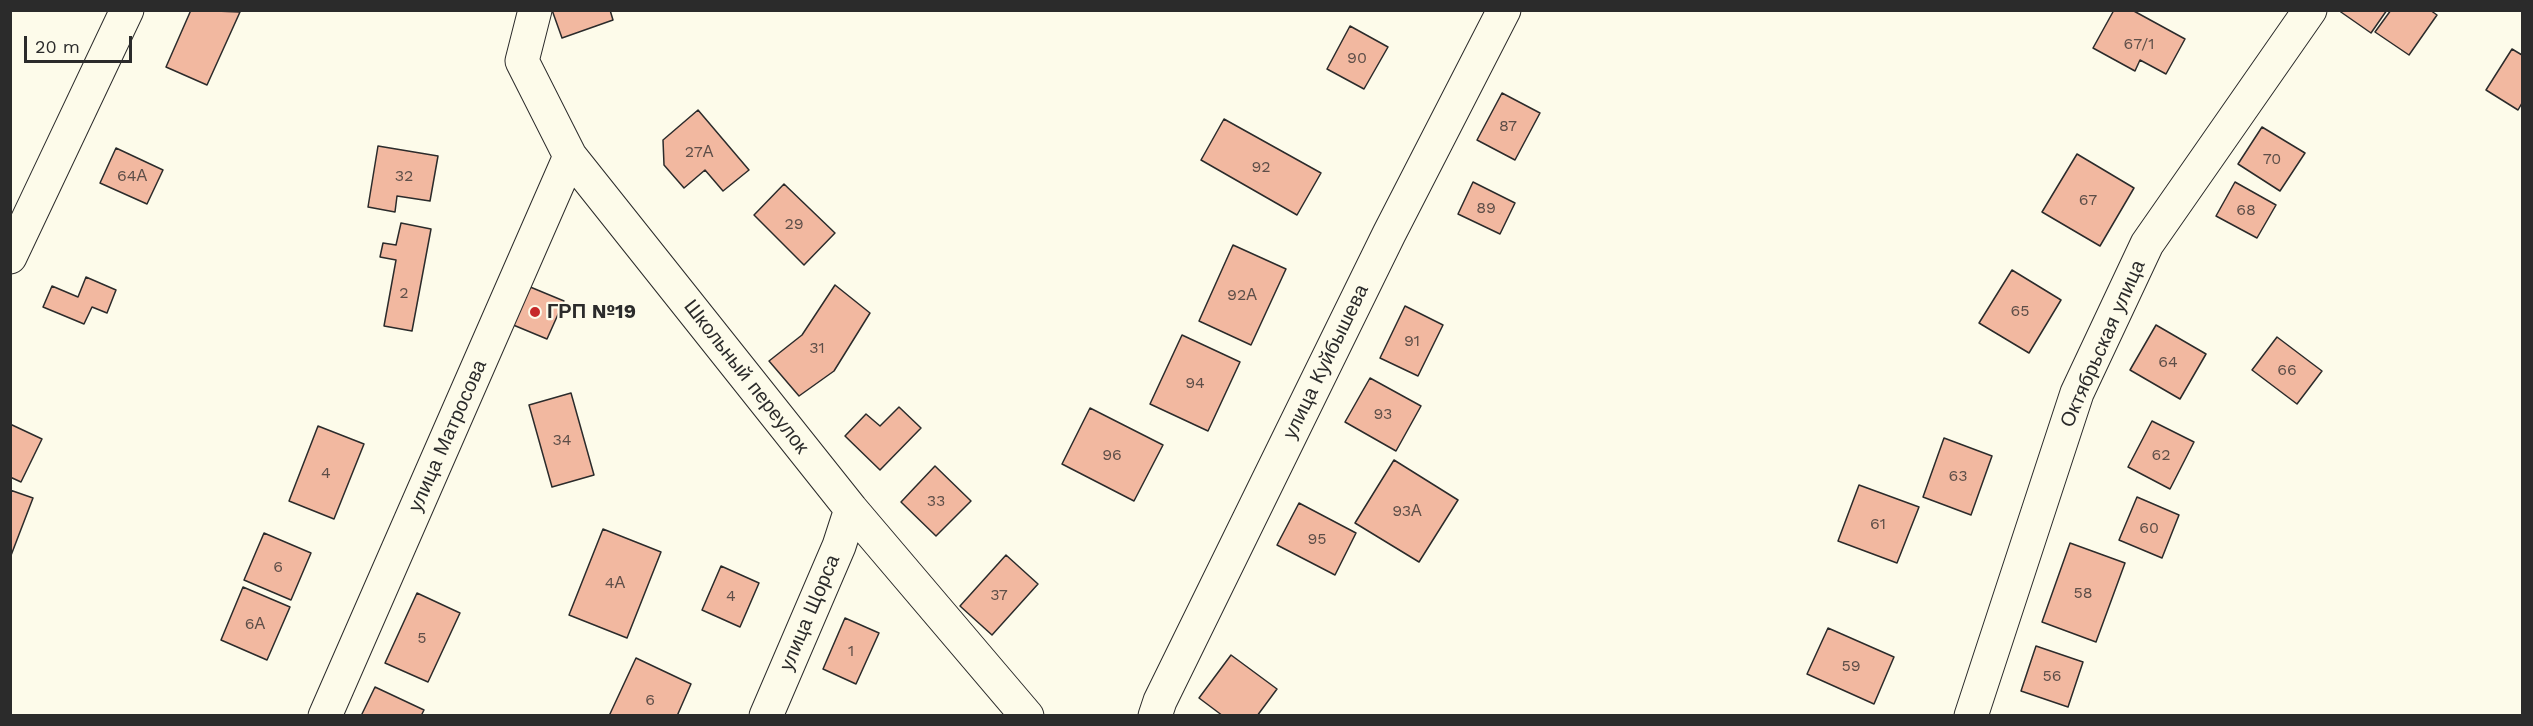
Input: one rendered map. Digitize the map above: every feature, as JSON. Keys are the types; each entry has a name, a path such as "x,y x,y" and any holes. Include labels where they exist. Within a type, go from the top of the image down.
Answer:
{"street":[{"path":"10,258 127,10"},
{"name":"Школьный переулок","path":"536,10 522,61 570,156 851,509 1027,716"},
{"name":"улица Куйбышева","path":"1155,716 1165,690 1389,234 1504,10"},
{"name":"Октябрьская улица","path":"1971,716 2077,393 2147,244 2310,10"},
{"name":"улица Матросова","path":"325,716 570,156"},
{"name":"улица Щорса","path":"766,716 839,546 851,509"}],"building":[{"path":"191,10 240,12 207,85 166,67"},
{"path":"552,10 610,10 613,20 562,38"},
{"path":"2114,10 2132,10 2185,39 2166,74 2140,60 2135,71 2093,48"},
{"path":"2338,10 2387,10 2371,33"},
{"path":"2391,10 2430,10 2437,15 2409,55 2375,32"},
{"path":"1350,26 1388,47 1364,89 1327,69"},
{"path":"2512,49 2522,55 2522,103 2518,110 2486,90"},
{"path":"1502,93 1540,113 1515,160 1477,140"},
{"path":"698,110 749,170 723,191 705,170 684,188 664,165 663,140"},
{"path":"1224,119 1321,173 1297,215 1201,160"},
{"path":"2262,127 2305,153 2280,191 2238,164"},
{"path":"378,146 438,156 430,201 397,196 395,212 368,207"},
{"path":"116,148 163,170 147,204 100,183"},
{"path":"2077,154 2134,188 2100,246 2042,212"},
{"path":"1473,182 1515,203 1500,234 1458,214"},
{"path":"2235,182 2276,205 2257,238 2216,216"},
{"path":"784,184 835,233 804,265 754,215"},
{"path":"401,223 431,229 412,331 384,326 396,260 380,257 383,243 396,245"},
{"path":"1233,245 1286,269 1251,345 1199,321"},
{"path":"2012,270 2061,300 2029,353 1979,323"},
{"path":"86,277 116,290 107,313 92,307 84,324 43,307 52,286 78,297"},
{"name":"ГРП №19","path":"523,284 564,301 547,339 506,322"},
{"path":"835,285 870,313 834,371 799,396 769,361 802,335"},
{"path":"1405,306 1443,325 1418,376 1380,358"},
{"path":"2156,325 2206,354 2180,399 2130,370"},
{"path":"1182,335 1240,362 1208,431 1150,404"},
{"path":"2277,337 2322,371 2297,404 2252,370"},
{"path":"1370,378 1421,406 1396,451 1345,422"},
{"path":"571,393 594,475 552,487 529,405"},
{"path":"899,407 921,428 880,470 845,436 866,414 880,426"},
{"path":"1090,408 1163,445 1134,501 1062,464"},
{"path":"2152,421 2194,442 2170,489 2128,467"},
{"path":"10,424 42,439 21,482 10,477"},
{"path":"318,426 364,444 334,519 289,501"},
{"path":"1944,438 1992,456 1971,515 1923,497"},
{"path":"1394,460 1458,500 1419,562 1355,523"},
{"path":"935,466 971,501 936,536 901,502"},
{"path":"1859,485 1919,507 1897,563 1838,541"},
{"path":"10,490 33,498 10,558"},
{"path":"2137,497 2179,515 2162,558 2119,540"},
{"path":"1299,503 1356,533 1335,575 1277,545"},
{"path":"603,529 661,552 627,638 569,615"},
{"path":"264,533 311,553 291,600 244,580"},
{"path":"2070,543 2125,563 2096,642 2042,622"},
{"path":"1006,555 1038,584 992,635 960,606"},
{"path":"721,566 759,583 740,627 702,610"},
{"path":"243,587 290,607 267,660 221,640"},
{"path":"417,593 460,613 428,682 385,663"},
{"path":"845,618 879,633 856,684 823,669"},
{"path":"1828,628 1894,657 1874,704 1807,674"},
{"path":"2036,646 2083,662 2068,707 2021,691"},
{"path":"1231,655 1277,689 1257,716 1223,716 1199,698"},
{"path":"636,658 691,684 677,716 609,716"},
{"path":"375,687 424,710 421,716 361,716"}],"place":[{"name":"ГРП №19","path":"535,312"}]}
